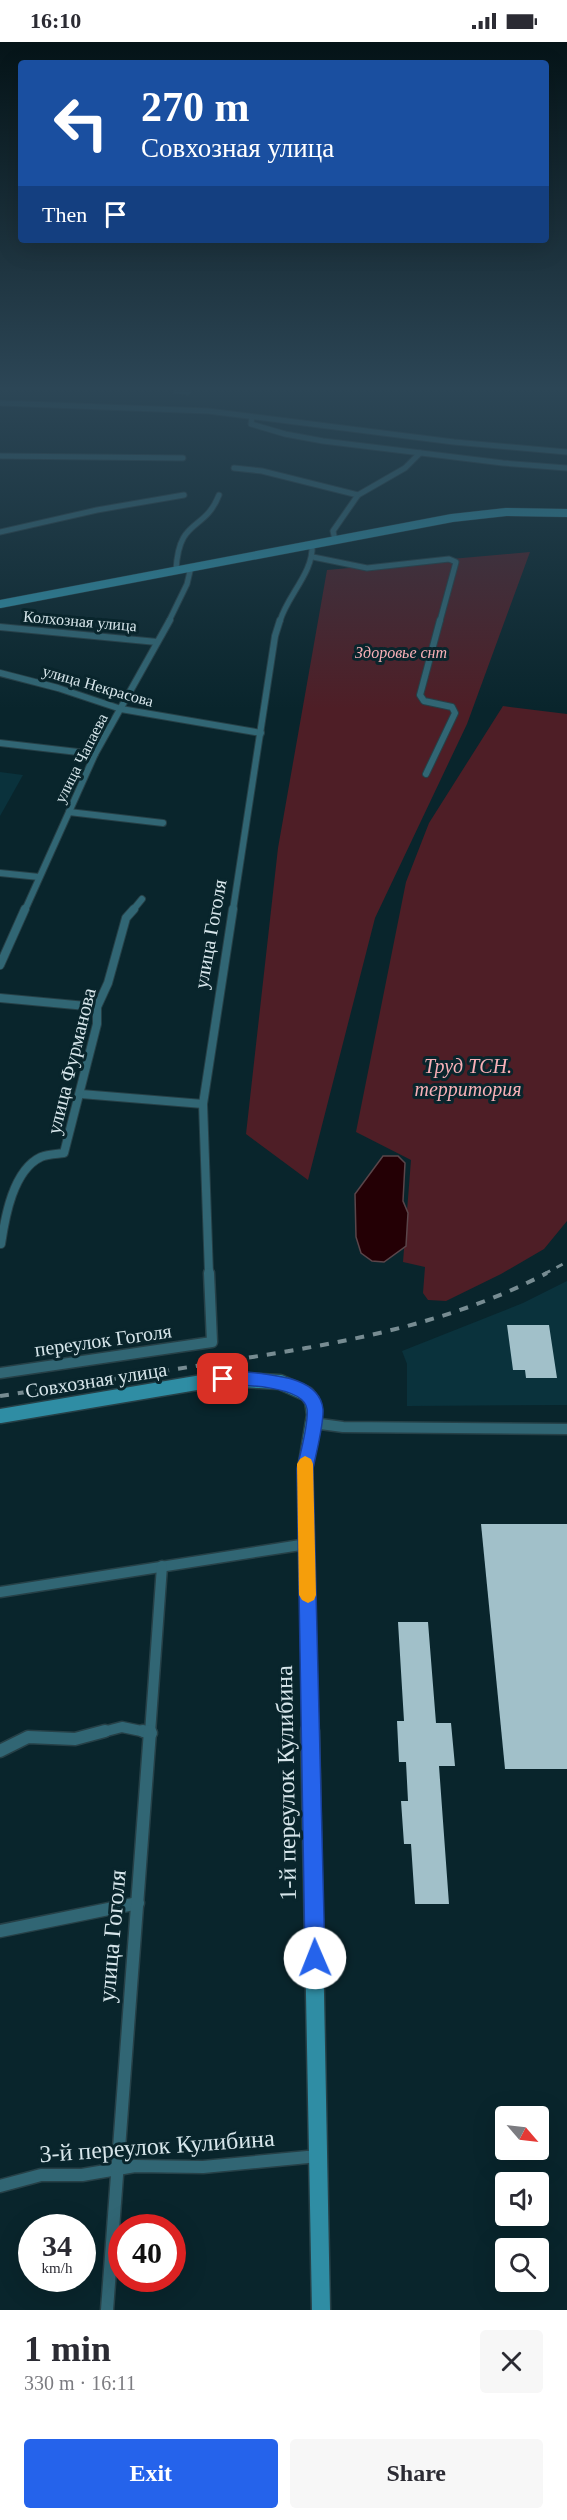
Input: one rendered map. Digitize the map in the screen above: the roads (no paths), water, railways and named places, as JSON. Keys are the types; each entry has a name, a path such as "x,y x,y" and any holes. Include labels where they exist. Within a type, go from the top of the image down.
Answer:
{"street":[{"path":"0,532 98,510 173,497"},
{"path":"176,570 179,540 189,525 209,514 218,497"},
{"path":"335,540 333,531 357,497"},
{"path":"0,604 489,513 567,513"},
{"path":"312,545 313,556 368,568 449,559 456,562 420,694 424,701 452,707 455,713 426,774"},
{"name":"улица Гоголя","path":"212,1342 203,1104 280,617 313,556"},
{"name":"улица Чапаева","path":"0,965 95,754 188,584 191,567"},
{"name":"Колхозная улица","path":"0,627 157,642"},
{"name":"улица Некрасова","path":"0,673 58,688 121,710 261,733"},
{"path":"0,743 95,754"},
{"path":"69,812 164,823"},
{"path":"0,873 39,877"},
{"name":"улица Фурманова","path":"1,1244 2,1231 18,1184 39,1157 64,1153 81,1094 97,1024 97,1007 108,983 126,918 142,899"},
{"path":"0,998 97,1007"},
{"path":"81,1094 203,1104"},
{"name":"переулок Гоголя","path":"0,1373 212,1342"},
{"name":"Совхозная улица","path":"0,1416 240,1378 276,1382 299,1389 312,1401 315,1408 313,1424"},
{"path":"313,1424 343,1427 567,1429"},
{"name":"1-й переулок Кулибина","path":"313,1424 306,1451 305,1469 321,2310"},
{"path":"0,1592 307,1544"},
{"name":"улица Гоголя","path":"107,2310 162,1566"},
{"path":"0,1751 28,1737 75,1739 122,1727 151,1733"},
{"path":"0,1931 138,1902"},
{"name":"3-й переулок Кулибина","path":"0,2186 40,2175 82,2175 135,2166 203,2167 318,2156"}],"railway":[{"path":"544,1274 567,1262"},
{"path":"0,1396 304,1348 388,1331 469,1307 547,1273"}],"park label":[{"name":"Здоровье снт","path":"401,652"},
{"name":"Труд ТСН. территория","path":"468,1078"}]}
